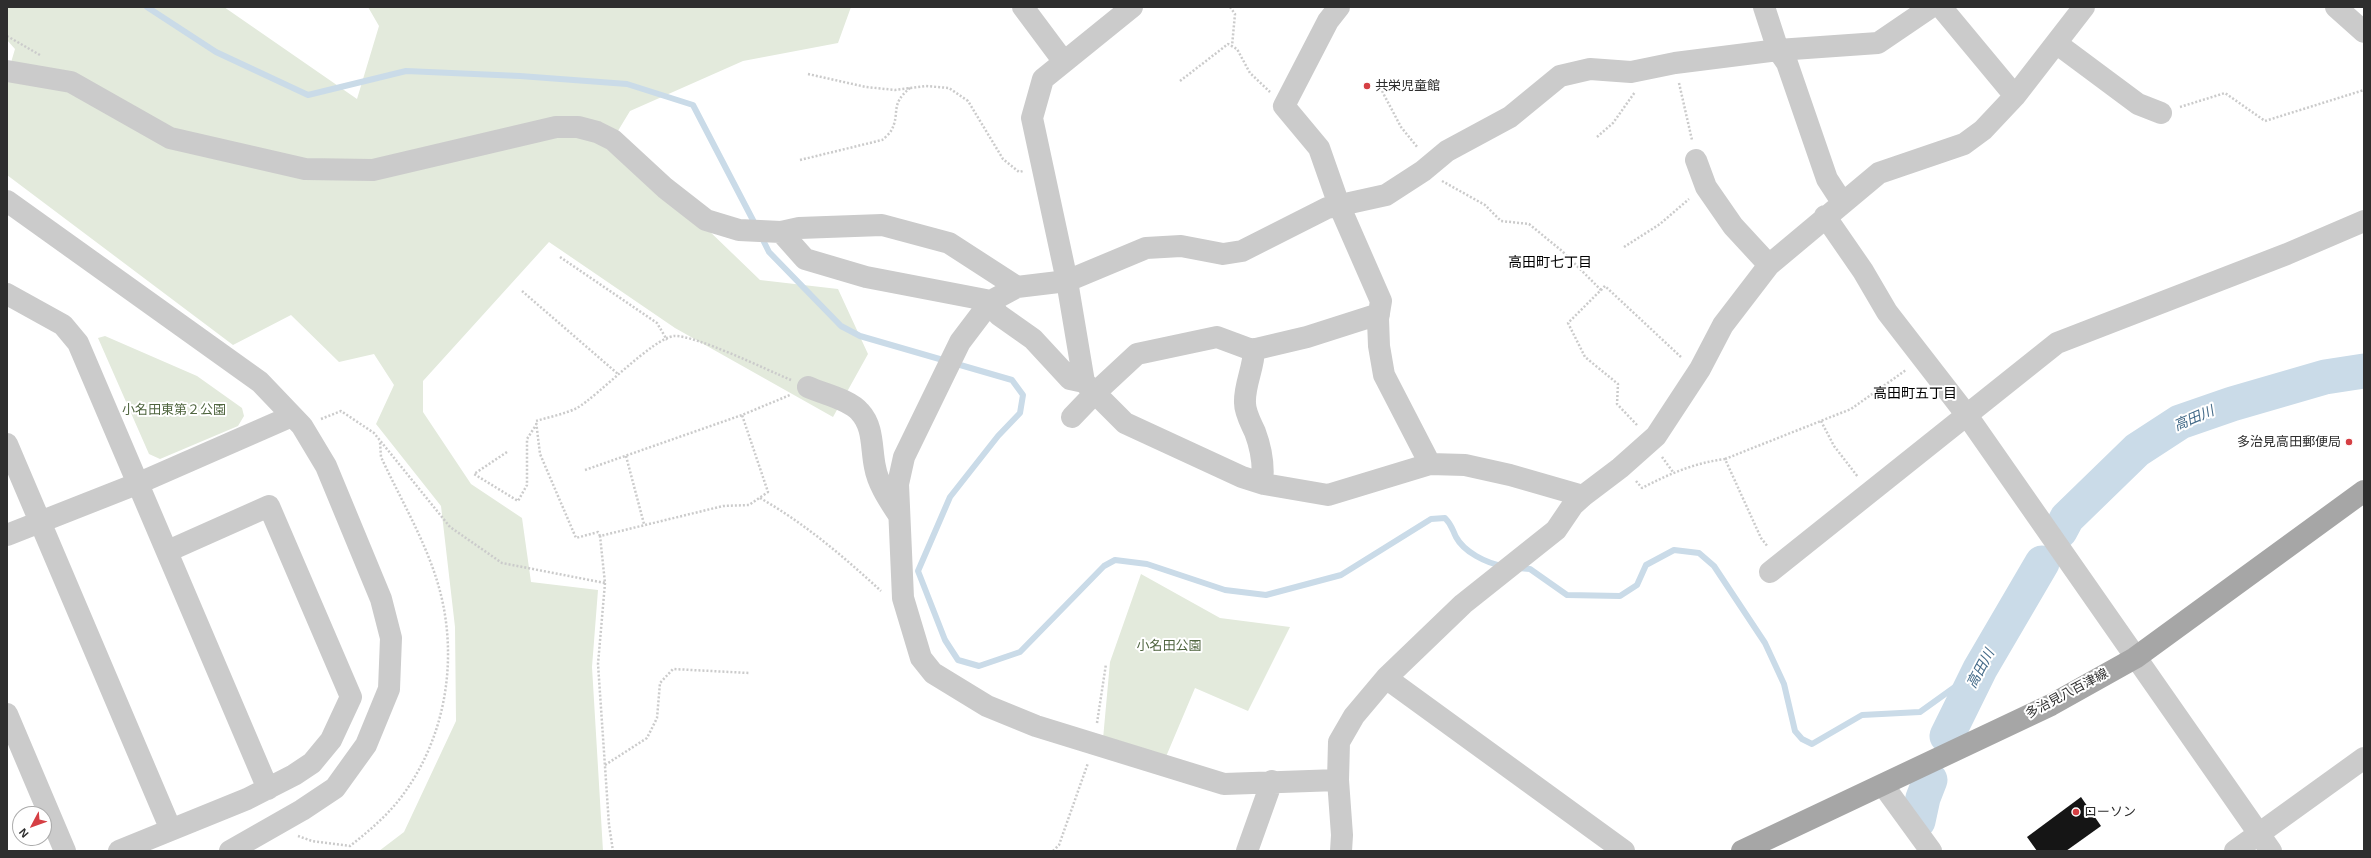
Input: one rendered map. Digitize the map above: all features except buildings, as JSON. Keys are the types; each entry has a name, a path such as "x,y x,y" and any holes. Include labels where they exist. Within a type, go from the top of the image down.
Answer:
{"main road":[{"name":"多治見八百津線","path":"1742,851 2051,705 2135,658 2364,491"}],"street":[{"path":"1023,7 1064,62"},
{"path":"1089,387 1032,118 1043,79 1132,7"},
{"path":"1339,7 1328,21 1284,106 1319,148 1339,205 1380,301 1378,314 1379,346 1384,375 1430,464"},
{"path":"1764,7 1778,50 1786,64 1827,179 1842,202"},
{"path":"1338,780 1272,781 1224,784 1036,726 987,706 933,673 921,658 903,598 898,515 898,484 904,457 956,350 990,302 1016,287 1067,281 1146,248 1181,246 1223,254 1242,251 1327,208 1386,195 1428,167 1447,150 1510,117 1560,76 1590,69 1631,72 1675,63 1778,50 1878,43 1931,7"},
{"path":"1941,7 2015,96"},
{"path":"2336,7 2364,32"},
{"path":"1341,851 1342,835 1338,780 1339,742 1354,716 1386,678 1463,604 1556,530 1573,505 1583,496 1623,466 1656,436 1700,369 1723,325 1769,265 1825,216 1879,173 1964,144 1983,130 2015,96 2056,43 2080,8"},
{"path":"2056,43 2138,104 2160,113"},
{"path":"7,71 71,82 170,138 306,169 374,170 556,127 578,128 597,132 613,140 665,188 706,220 744,230 776,232 799,228 882,225 949,243 1016,287"},
{"path":"1696,160 1704,184 1734,226 1769,265"},
{"path":"7,201 260,382 297,421 326,466 381,599 391,638 389,690 366,745 335,788 302,810 230,851"},
{"path":"1825,216 1863,271 1887,312 1966,414 2264,842"},
{"path":"1775,568 1966,414 2057,343 2287,254 2364,221"},
{"path":"776,232 805,259 866,277 990,302 999,315 1033,339 1070,379 1089,387 1125,423 1242,477 1262,483 1328,495 1430,464 1465,465 1510,475 1583,496"},
{"path":"7,294 63,325 78,343 268,788"},
{"path":"1072,417 1089,387 1137,354 1217,337 1254,349 1314,335 1378,314"},
{"path":"1254,349 1254,364 1244,403 1247,416 1256,434 1264,469 1262,483"},
{"path":"808,387 844,402 860,412 872,437 875,468 885,495 898,515"},
{"path":"7,535 297,421"},
{"path":"7,444 39,522 172,830"},
{"path":"120,851 268,788 294,775 312,763 331,740 351,697 269,506 168,551"},
{"path":"1386,678 1624,851"},
{"path":"7,714 64,851"},
{"path":"2235,851 2264,842 2364,758"},
{"path":"1246,851 1272,781"},
{"path":"1883,785 1931,851"}],"path":[{"path":"1230,7 1235,14 1232,46"},
{"path":"1180,81 1228,44 1237,49 1250,73 1284,106"},
{"path":"1675,63 1696,160"},
{"path":"1597,137 1613,123 1654,68"},
{"path":"808,74 866,87 895,90 926,86 949,88 968,101 1002,159 1019,172 1043,170"},
{"path":"800,160 882,140 891,131 896,105 900,96 910,88"},
{"path":"2160,113 2225,93 2265,121 2364,90"},
{"path":"1382,91 1428,167 1485,205 1501,221 1529,224 1562,251 1601,290"},
{"path":"1624,247 1660,224 1704,184"},
{"path":"560,257 657,323 667,340"},
{"path":"1673,472 1656,449 1652,440 1617,404 1618,384 1585,357 1568,323 1605,286 1679,356 1700,369"},
{"path":"522,291 618,374"},
{"path":"507,452 474,474 518,501 527,485 527,439 537,424 536,421 577,408 618,374 673,336 693,340 808,387"},
{"path":"1623,466 1642,488 1673,472 1702,462 1725,459 1851,409 1923,358"},
{"path":"585,470 742,416 808,387"},
{"path":"297,421 341,411 374,433 450,527 502,563 605,583"},
{"path":"600,536 644,524 723,506 749,505 768,492 742,416"},
{"path":"1821,421 1834,446 1869,492"},
{"path":"537,424 540,454 576,538 598,532 600,536 605,583 598,664 613,851"},
{"path":"626,456 644,524"},
{"path":"1725,459 1775,568"},
{"path":"760,498 791,515 849,561 886,597"},
{"path":"1053,851 1059,845 1094,744 1106,664"},
{"path":"605,765 647,738 657,718 660,683 673,669 749,673"}],"green space":[{"path":"7,7 224,7 357,99 379,26 368,7 851,7 838,43 743,61 630,111 607,149 704,226 760,280 838,289 868,354 833,417 675,328 549,242 423,381 423,412 471,484 522,518 531,582 598,590 592,667 603,851 379,851 404,832 456,721 455,627 441,506 376,424 394,385 374,354 339,362 291,315 233,345 7,175 7,76 15,49 7,40"},
{"name":"小名田東第２公園","path":"105,336 197,376 242,408 244,416 238,426 160,459 149,454 98,338"},
{"name":"小名田公園","path":"1141,574 1220,618 1290,627 1248,711 1195,688 1165,759 1103,739 1110,662"}],"waterway":[{"path":"147,7 216,52 308,95 406,71 520,76 627,84 693,105 756,226"},
{"path":"761,236 769,252 841,326 860,336 1012,380 1023,395 1020,413 998,436 950,497 918,571 945,640 958,660 979,666 1020,652 1104,566 1115,560 1147,564 1225,590 1266,595 1341,575 1431,519 1445,518 1451,525 1456,537 1470,552 1496,565 1503,566"},
{"name":"高田川","path":"2060,531 2067,518 2137,450 2180,422 2232,404 2325,377 2364,371"},
{"path":"1518,568 1530,569 1567,595 1620,596 1637,585 1646,565 1674,550 1699,553 1714,566 1765,643 1784,684 1795,731 1802,739 1812,744 1862,715 1920,712 1980,669"},
{"name":"高田川","path":"1947,736 1980,669 2042,563"},
{"name":"高田川","path":"1918,821 1923,798 1930,780"}],"place":[{"name":"共栄児童館","path":"1367,86"},
{"name":"多治見高田郵便局","path":"2349,442"},
{"name":"ローソン","path":"2076,812"}],"district":[{"name":"高田町七丁目","path":"1550,263"},
{"name":"高田町五丁目","path":"1915,394"}]}
